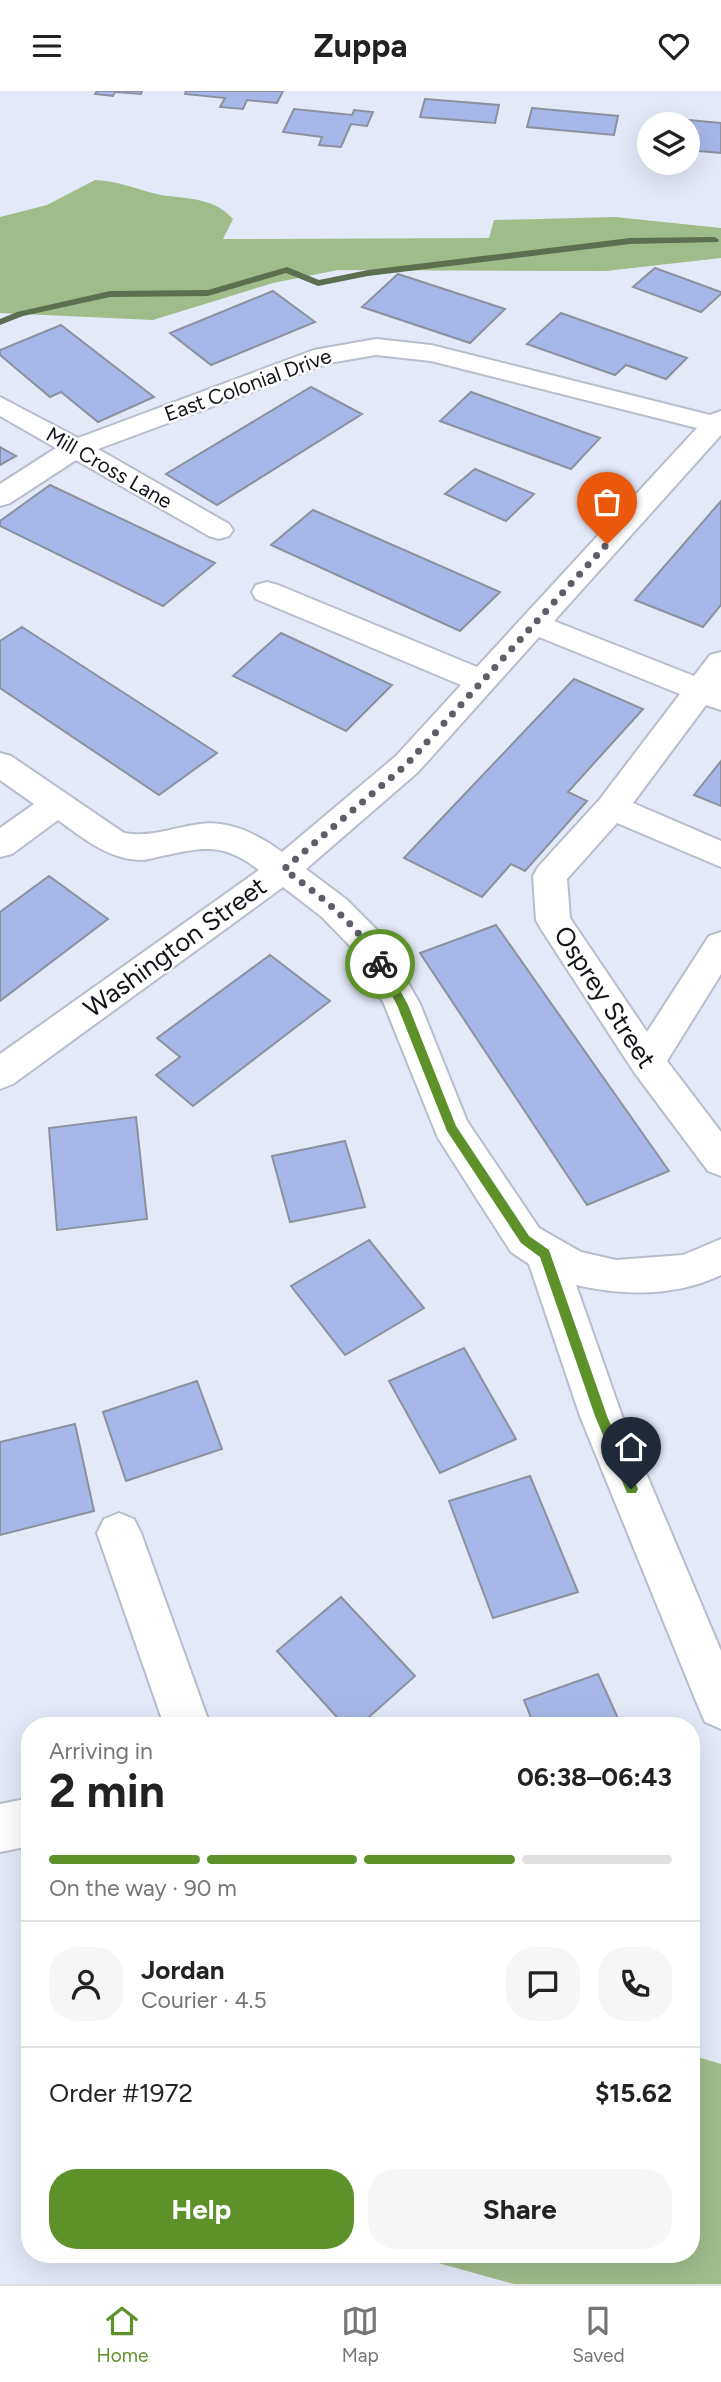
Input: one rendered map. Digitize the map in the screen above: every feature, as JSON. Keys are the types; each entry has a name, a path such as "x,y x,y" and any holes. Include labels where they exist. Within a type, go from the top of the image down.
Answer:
{"street":[{"name":"East Colonial Drive","path":"0,497 74,449 323,356 376,347 431,353 719,423"},
{"name":"Mill Cross Lane","path":"0,405 219,530"},
{"name":"Washington Street","path":"0,1074 284,869 407,764 719,423"},
{"path":"267,592 484,682"},
{"path":"534,624 710,694"},
{"name":"Osprey Street","path":"721,662 710,694 550,876 552,920 647,1062 721,1160"},
{"path":"0,764 108,840 141,848 213,834 246,843 334,908 368,942 402,1005 451,1127 525,1240 545,1254 575,1268 616,1277 688,1272 721,1257"},
{"path":"0,845 57,804"},
{"path":"612,807 721,855"},
{"path":"647,1062 721,945"},
{"path":"545,1254 601,1416 721,1706"},
{"path":"119,1533 184,1717"},
{"path":"0,1828 21,1824"}],"green space":[{"path":"95,180 161,195 199,200 217,207 233,219 223,239 489,238 494,220 615,217 721,228 721,258 606,271 338,270 273,283 153,320 0,313 0,217 47,205"},
{"path":"700,2058 721,2064 721,2284 514,2284 438,2263 700,2263"}],"building":[{"path":"97,91 142,91 141,94 115,92 113,96 95,94"},
{"path":"186,91 283,91 277,103 247,100 243,109 220,107 225,98 185,94"},
{"path":"425,99 499,105 495,123 420,117"},
{"path":"532,108 618,116 614,135 527,127"},
{"path":"294,109 352,115 354,110 373,112 367,126 351,124 341,147 319,145 322,137 283,132"},
{"path":"700,121 721,123 721,153 700,151"},
{"path":"655,268 721,294 701,312 633,287"},
{"path":"398,274 505,309 470,343 362,307"},
{"path":"273,291 315,322 211,365 170,333"},
{"path":"561,313 687,358 666,379 626,365 615,375 527,344"},
{"path":"61,325 154,397 98,422 61,392 50,397 0,355 0,350"},
{"path":"311,387 362,414 217,505 166,474"},
{"path":"471,392 600,438 571,469 440,421"},
{"path":"0,447 16,456 0,465"},
{"path":"475,469 534,494 506,521 445,494"},
{"path":"50,485 215,563 163,606 0,526 0,521"},
{"path":"721,501 721,605 703,627 635,600"},
{"path":"313,510 500,592 460,631 271,545"},
{"path":"22,627 217,753 159,795 0,688 0,641"},
{"path":"281,633 392,685 346,731 233,676"},
{"path":"574,679 643,709 568,792 587,801 525,871 511,864 482,897 404,858"},
{"path":"721,761 721,806 694,795"},
{"path":"49,876 108,919 0,1001 0,912"},
{"path":"496,925 669,1171 587,1205 420,953"},
{"path":"270,955 330,1001 193,1106 156,1075 180,1057 157,1038"},
{"path":"136,1117 147,1219 57,1230 49,1128"},
{"path":"345,1141 365,1207 290,1222 272,1156"},
{"path":"369,1240 424,1308 345,1355 291,1286"},
{"path":"464,1348 516,1439 440,1473 389,1381"},
{"path":"197,1381 222,1449 126,1481 103,1412"},
{"path":"75,1424 94,1511 0,1535 0,1442"},
{"path":"530,1476 578,1592 493,1618 449,1501"},
{"path":"341,1597 415,1676 369,1717 337,1717 277,1651"},
{"path":"598,1674 617,1717 531,1717 524,1700"}],"waterway":[{"path":"0,322 20,314 110,294 208,293 287,270 318,283 368,273 630,241 715,240"}],"way so far":[{"path":"380,964 368,942 346,918 284,869 326,836 407,764 607,544"}],"route":[{"path":"380,964 402,1005 451,1127 525,1240 545,1254 601,1416 631,1489"}]}
